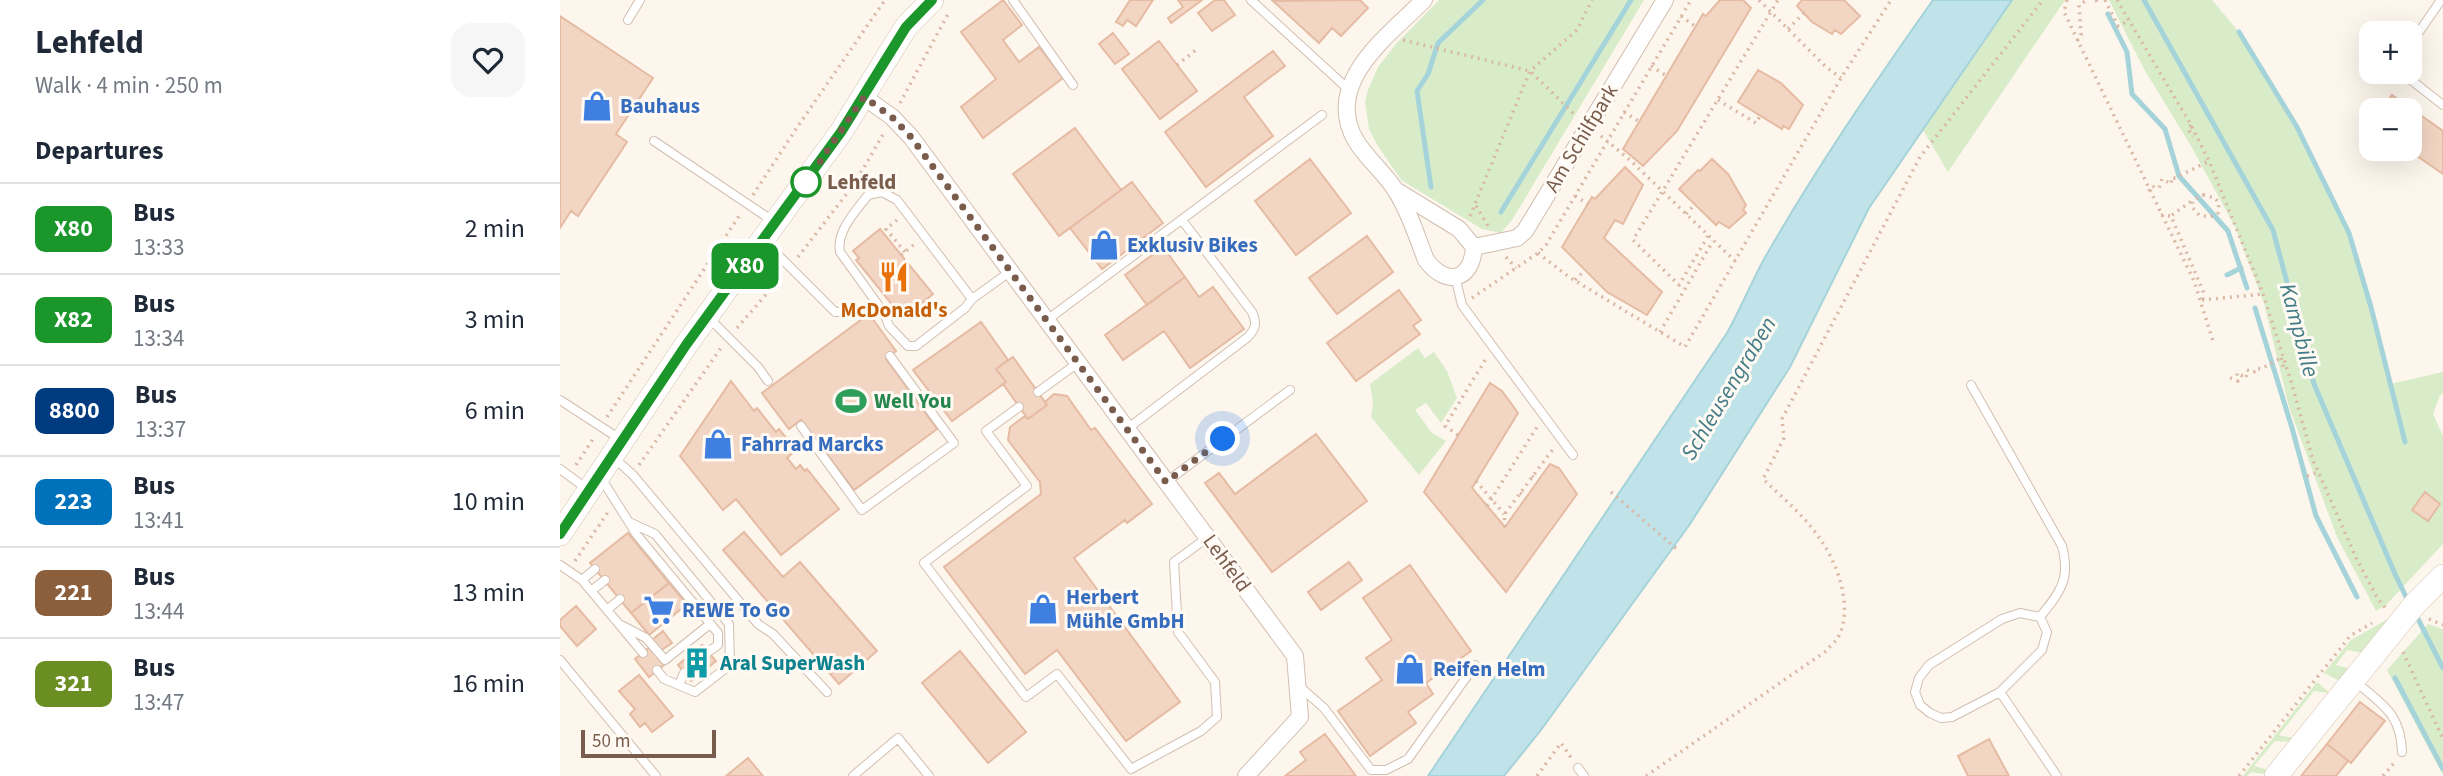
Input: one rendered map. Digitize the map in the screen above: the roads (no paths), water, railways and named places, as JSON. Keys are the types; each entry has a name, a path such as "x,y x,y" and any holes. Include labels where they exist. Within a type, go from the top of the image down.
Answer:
{"main road":[{"path":"560,534 708,316 864,97 906,27 910,0"},
{"path":"906,27 941,6"},
{"path":"2276,776 2386,639 2392,614 2438,580"}],"street":[{"path":"1397,191 1459,229 1474,247 1473,262 1466,272 1455,276 1443,275 1433,269 1426,260 1397,191 1356,140 1346,104 1348,89 1357,70 1424,0"},
{"name":"Am Schilfpark","path":"1474,247 1517,238 1525,231 1665,0"},
{"name":"Lehfeld","path":"864,97 892,117 911,137 1295,656 1300,717 1246,776"}],"lane":[{"path":"628,20 640,0"},
{"path":"1013,0 1073,85"},
{"path":"1251,0 1348,89"},
{"path":"2422,28 2441,0"},
{"path":"2416,84 2443,105"},
{"path":"1048,320 1322,115"},
{"path":"654,141 747,204 770,232 790,267 835,312 856,311"},
{"path":"972,299 897,200 882,192 868,195 841,235 840,252 884,313 889,326 908,346 916,346 965,308 972,299 1011,271"},
{"path":"1128,429 1254,330 1256,321 1252,312 1182,220"},
{"path":"1455,276 1462,305 1573,455"},
{"path":"708,316 768,381"},
{"path":"801,426 862,510 954,443 890,356"},
{"path":"1038,392 1079,362"},
{"path":"1971,385 2062,546 2067,563 2066,578 2057,596 2040,617"},
{"path":"1166,482 1290,390"},
{"path":"560,400 601,426 606,465 616,501 635,537 718,633 718,645 708,652"},
{"path":"1019,407 986,431 1027,486 924,563 1026,697 1057,674 1131,769 1201,731 1217,717 1215,682 1178,632 1174,562 1208,537"},
{"path":"560,469 569,475 606,465 633,475 758,624 773,634 827,692"},
{"path":"629,522 655,534 729,624 730,665 695,692 664,679 657,670"},
{"path":"560,565 582,580 643,653"},
{"path":"582,580 596,569"},
{"path":"591,591 605,580"},
{"path":"607,610 620,599"},
{"path":"2020,613 2040,617 2048,632 2042,650 2000,692 1952,717 1941,718 1920,705 1915,692 1919,678 1929,665 2002,618 2020,613"},
{"path":"618,624 646,638 665,660 710,624"},
{"path":"560,660 656,776"},
{"path":"1297,684 1324,708 1371,770 1386,770 1408,759 1475,665"},
{"path":"679,685 684,673"},
{"path":"2354,680 2388,709 2401,731 2402,752"},
{"path":"2000,692 2057,776"},
{"path":"853,776 898,738 929,776"}],"water":[{"name":"Schleusengraben","path":"1933,0 2012,0 1869,208 1790,367 1690,524 1541,730 1504,776 1428,776 1727,333 1763,261 1823,161"}],"waterway":[{"path":"1431,187 1417,91 1428,74 1438,43 1483,0"},
{"path":"1501,212 1631,0"},
{"name":"Kampbille","path":"2144,0 2273,230 2314,384 2409,603"},
{"path":"2108,14 2127,52 2132,94 2165,129 2179,176 2228,231 2247,288"},
{"path":"2239,32 2297,127 2349,233 2405,442"},
{"path":"2227,275 2241,268"},
{"path":"2255,308 2316,516 2357,597"},
{"name":"Kampbille","path":"2416,615 2443,668"},
{"path":"2395,678 2443,769"}],"place":[{"name":"Bauhaus","path":"597,106"},
{"name":"Lehfeld","path":"806,182"},
{"name":"Exklusiv Bikes","path":"1104,245"},
{"name":"McDonald's","path":"894,277"},
{"name":"Well You","path":"851,401"},
{"name":"Fahrrad Marcks","path":"718,444"},
{"name":"Herbert Mühle GmbH","path":"1043,609"},
{"name":"REWE To Go","path":"659,610"},
{"name":"Aral SuperWash","path":"697,663"},
{"name":"Reifen Helm","path":"1410,669"}]}
